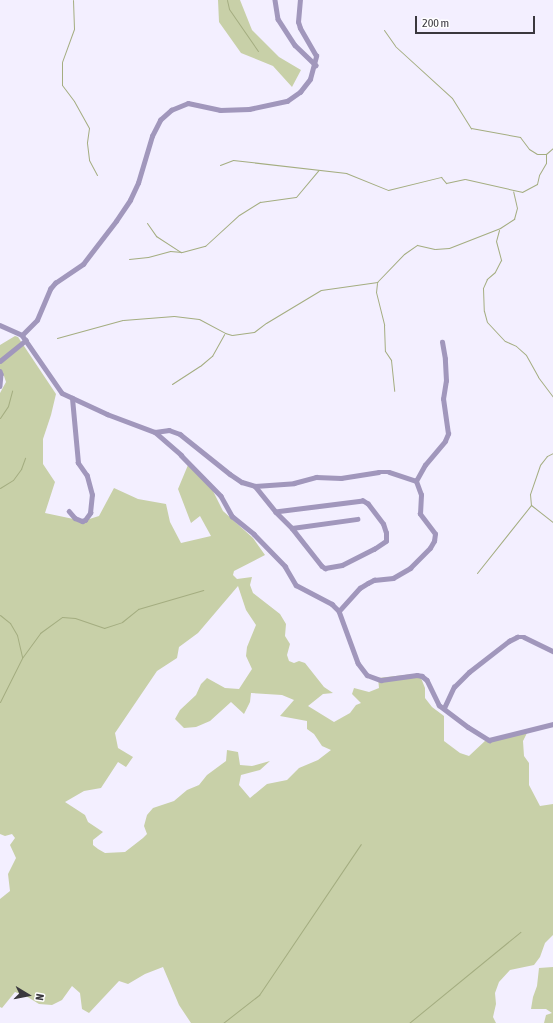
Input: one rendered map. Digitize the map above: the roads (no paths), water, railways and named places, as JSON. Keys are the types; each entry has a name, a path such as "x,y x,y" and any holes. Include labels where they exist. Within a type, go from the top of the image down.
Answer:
{"street":[{"path":"275,0 278,20 295,45 316,65"},
{"path":"22,335 37,320 50,289 55,283 82,264 116,221 130,200 138,183 152,136 160,120 171,110 188,103 220,110 249,109 287,101 300,92 307,83 316,65 316,56 298,22 300,0"},
{"path":"0,325 22,335 62,393 155,432 181,455 221,496 232,516 254,534 286,566 296,585 332,604 338,611 358,663 367,675 381,680 417,675 422,676 427,680 435,698 444,708 468,727 489,740 553,724"},
{"path":"0,361 26,340"},
{"path":"416,482 425,465 445,441 448,434 443,399 446,381 445,359 442,342"},
{"path":"0,371 2,374 0,386"},
{"path":"69,511 75,518 82,521 85,520 90,513 92,496 86,476 78,464 72,398"},
{"path":"155,432 169,430 180,434 230,474 242,482 255,486 294,483 316,477 341,478 380,472 389,472 416,482 421,495 420,514 435,534 430,548 410,568 397,576 374,580 360,588 338,611"},
{"path":"255,486 276,512 292,528 322,566 328,569 342,565 381,546 386,541 387,536 383,524 368,504 363,501 276,512"},
{"path":"292,528 357,519"},
{"path":"444,708 454,687 469,672 509,641 517,637 524,637 553,651"}],"waterway":[{"path":"73,0 74,29 62,62 62,85 74,101 89,128 87,143 89,160 97,175"},
{"path":"227,0 229,9 258,51"},
{"path":"384,30 395,46 452,98 471,128 520,137 529,149 537,154 546,154"},
{"path":"220,165 233,160 346,173 388,190 441,177 446,183 465,179 522,192 537,184 539,175 546,163 546,154 553,148"},
{"path":"129,259 148,257 170,251 182,252 205,246 239,215 260,202 296,197 319,170"},
{"path":"57,338 123,320 174,316 199,319 225,333 232,335 254,332 266,323 321,290 377,282 404,254 417,245 435,249 449,248 500,228 514,219 517,208 513,191"},
{"path":"147,223 156,236 181,252"},
{"path":"499,230 496,241 501,260 495,272 487,279 483,288 484,311 487,322 505,341 516,346 526,355 538,377 553,397"},
{"path":"377,283 376,292 384,325 385,351 391,360 394,391"},
{"path":"172,384 200,366 212,356 224,334"},
{"path":"0,418 8,406 12,391"},
{"path":"553,453 547,456 540,465 530,494 531,505 553,522"},
{"path":"0,488 13,480 21,469 25,458"},
{"path":"477,573 531,505"},
{"path":"0,702 22,658 40,633 62,617 75,618 104,628 122,622 138,609 203,590"},
{"path":"0,615 10,623 17,635 22,657"},
{"path":"223,1023 259,995 361,844"},
{"path":"409,1023 520,932"}]}
